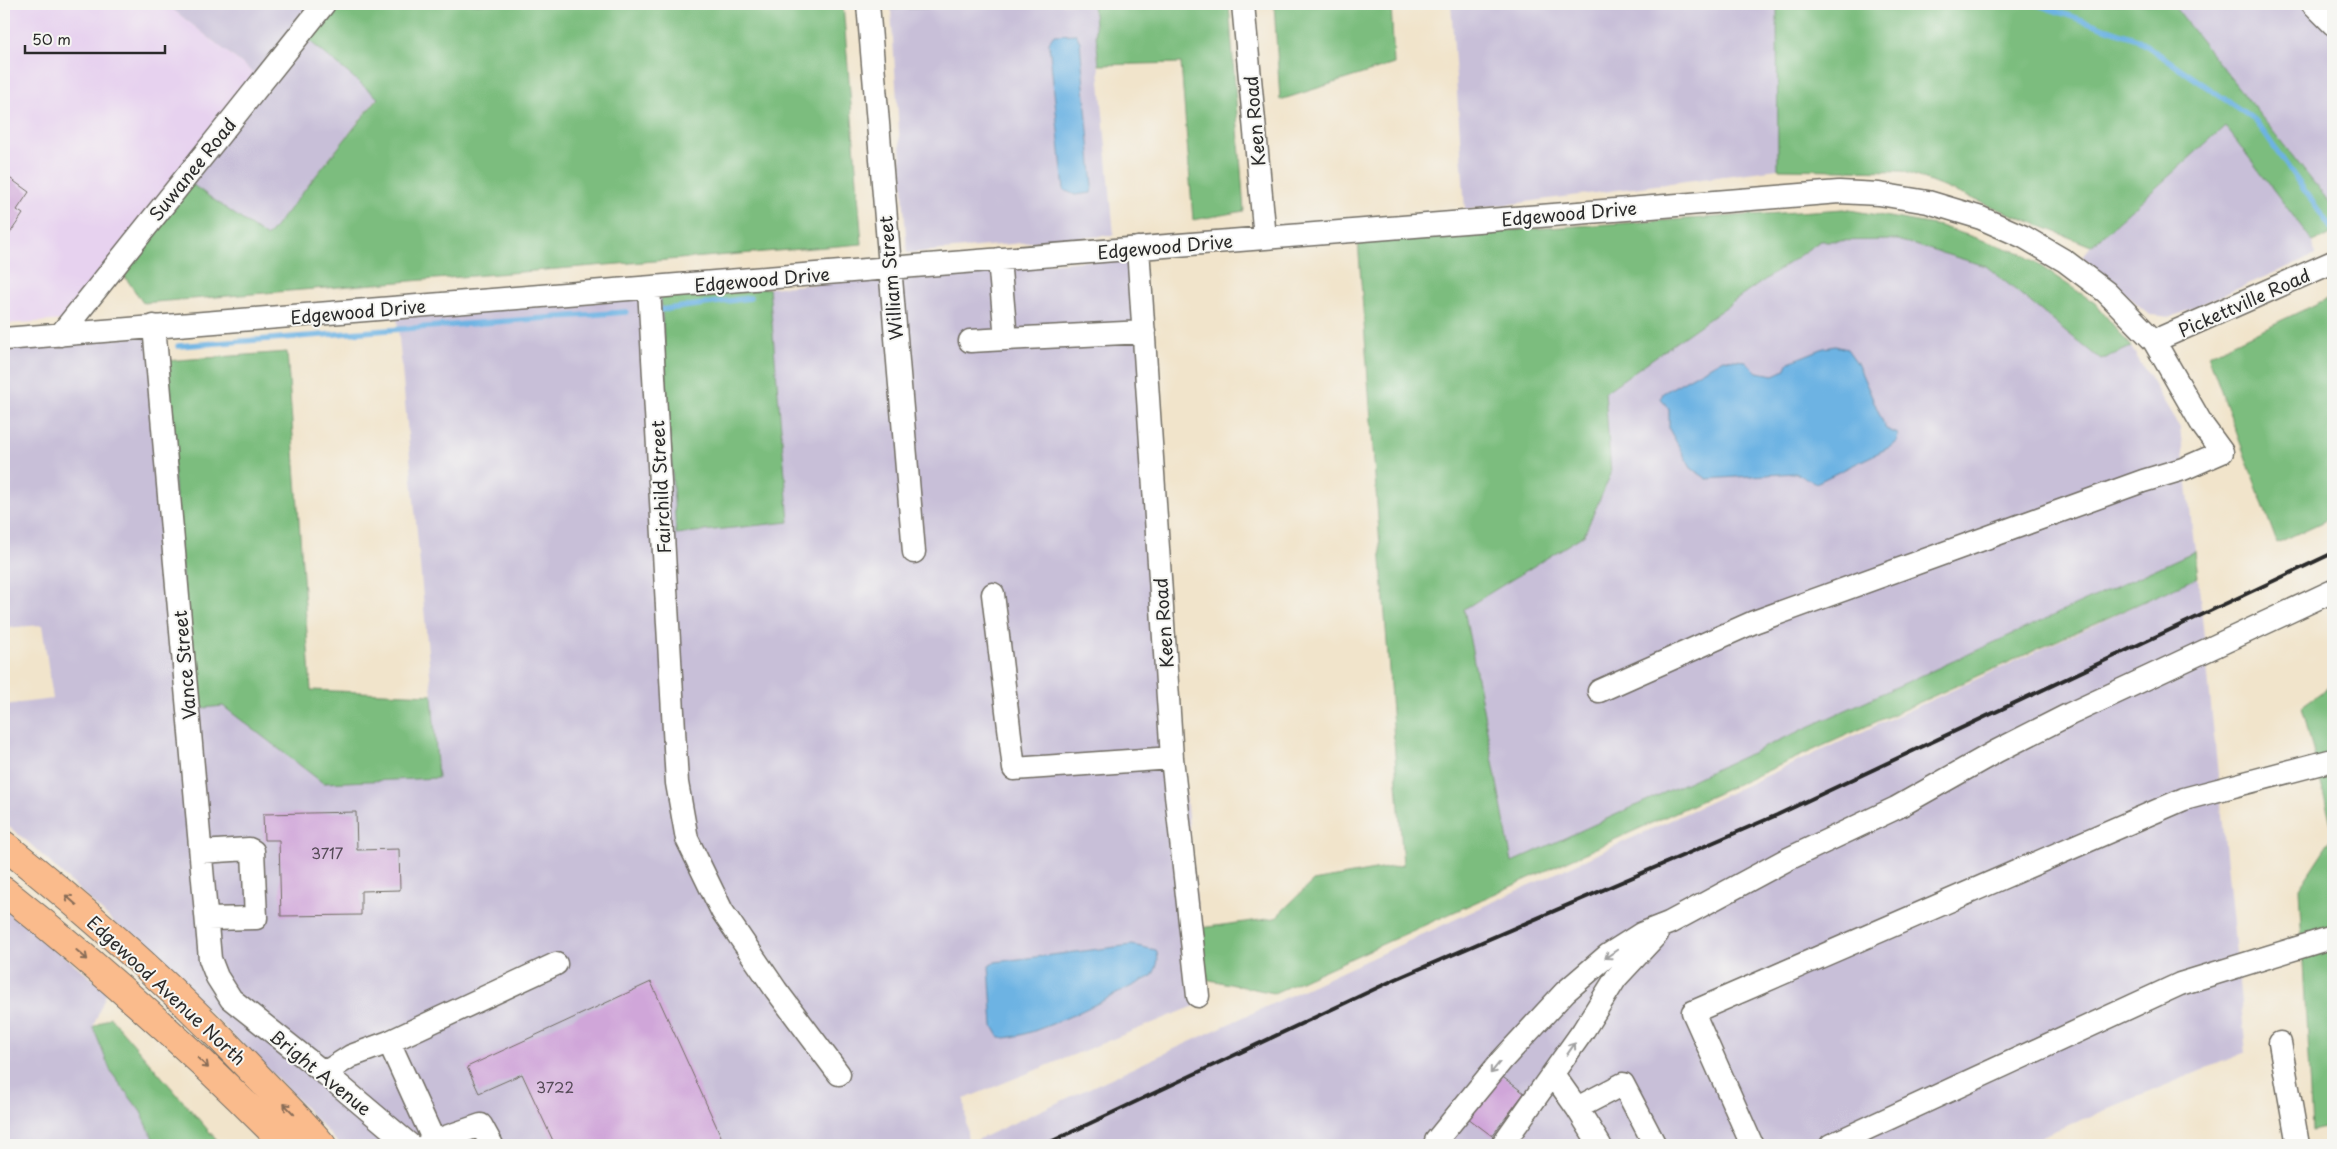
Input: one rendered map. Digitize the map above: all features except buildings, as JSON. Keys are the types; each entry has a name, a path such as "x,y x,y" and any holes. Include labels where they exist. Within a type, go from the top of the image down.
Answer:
{"main road":[{"name":"Edgewood Avenue North","path":"4,845 51,883 179,997 322,1145"},
{"name":"Edgewood Avenue North","path":"4,891 159,1021 230,1088 286,1145"}],"street":[{"name":"Suwanee Road","path":"60,335 324,4"},
{"name":"William Street","path":"868,4 914,552"},
{"name":"Keen Road","path":"1243,4 1264,238"},
{"path":"2313,4 2333,24"},
{"name":"Edgewood Drive","path":"4,339 1784,195 1839,192 1879,194 1928,202 1981,218 2024,237 2066,261 2106,292 2154,341 2203,426 2222,452 2183,469 2143,481 1754,622 1599,692"},
{"name":"Keen Road","path":"1138,248 1172,758 1198,996"},
{"path":"999,259 1006,339"},
{"name":"Pickettville Road","path":"2154,341 2333,262"},
{"name":"Fairchild Street","path":"649,288 677,783 687,839 722,911 776,990 839,1074"},
{"name":"Vance Street","path":"154,326 210,959 217,977 231,1000"},
{"path":"970,341 1144,332"},
{"path":"1435,1145 1502,1060 1565,992 1608,955 1641,934 1669,923 1786,860 1896,808 1997,751 2062,718 2333,591"},
{"path":"993,594 1014,769 1172,758"},
{"path":"1752,1145 1693,1012 2184,799 2333,760"},
{"path":"201,852 249,849 253,851 256,918 207,919"},
{"path":"1502,1145 1584,1031 1616,978 1669,923"},
{"path":"1831,1145 2180,984 2328,941"},
{"path":"324,1072 350,1056 389,1042 556,964"},
{"name":"Bright Avenue","path":"231,1000 324,1072 410,1145"},
{"path":"389,1042 430,1143 481,1125 492,1145"},
{"path":"2280,1043 2298,1145"},
{"path":"1553,1074 1600,1145"},
{"path":"1577,1108 1623,1084 1655,1145"}],"shaded area":[{"path":"4,4 166,4 268,84 83,319 4,324"},
{"path":"166,4 334,4 306,38 378,97 266,238 190,183 268,84"},
{"path":"1093,4 1114,235 907,253 891,9"},
{"path":"1451,4 1777,4 1778,169 1465,210"},
{"path":"2172,4 2333,4 2333,207"},
{"path":"2225,126 2313,242 2315,255 2172,317 2150,315 2082,257 2091,246"},
{"path":"1897,240 1986,266 2101,360 2131,347 2180,428 2195,551 1512,863 1464,609 1584,535 1611,474 1604,392 1820,241","holes":["1835,346 1857,363 1886,430 1897,441 1890,447 1816,483 1795,473 1707,479 1691,468 1669,429 1669,410 1746,361 1757,372 1774,376 1786,370 1789,362 1823,348"]},
{"path":"1130,257 1207,1001 964,1099 968,1144 2198,577 2246,1052 2021,1145 340,1145 278,1079 202,1005 28,842 4,823 4,705 53,699 42,625 4,628 4,346 164,335 223,706 323,783 438,778 397,316 661,297 677,534 789,522 769,288"},
{"path":"4,906 107,991 93,1027 111,1072 141,1112 156,1145 4,1145"}],"green space":[{"path":"334,4 843,4 862,244 143,303 121,271 190,183 267,237 378,98 306,38"},
{"path":"891,4 1039,4 891,9"},
{"path":"1093,4 1229,4 1244,211 1193,220 1181,63 1099,65"},
{"path":"1274,4 1391,4 1394,64 1280,100"},
{"path":"1777,4 2172,4 2333,207 2333,233 2313,242 2225,126 2091,246 1903,171 1778,169"},
{"path":"1844,209 1940,226 2021,253 2095,303 2131,347 2101,360 1986,266 1897,240 1820,241 1605,392 1611,474 1584,535 1464,609 1512,862 2195,551 2198,577 1274,993 1205,979 1200,928 1275,918 1313,881 1403,865 1358,240"},
{"path":"769,288 789,522 676,534 661,297"},
{"path":"2333,296 2333,517 2277,543 2208,355"},
{"path":"287,352 311,690 432,695 438,778 323,783 223,706 193,709 165,361"},
{"path":"2333,684 2333,832 2302,706"},
{"path":"2333,836 2333,1125 2312,1130 2299,888"},
{"path":"110,1017 221,1145 156,1145 141,1112 111,1072 93,1027"}],"water":[{"path":"1076,34 1080,42 1093,186 1091,193 1075,195 1064,190 1049,43 1053,35"},
{"path":"1835,346 1847,349 1857,363 1886,429 1898,434 1897,441 1890,447 1816,483 1795,473 1707,479 1691,468 1669,429 1669,410 1661,398 1663,393 1723,359 1746,361 1757,372 1774,375 1785,370 1789,362 1824,348"},
{"path":"1132,945 1156,950 1158,957 1152,976 1053,1023 1014,1037 1000,1038 993,1026 989,966 995,962"}],"waterway":[{"path":"2035,4 2137,39 2255,120 2333,231"},
{"path":"659,310 750,298"},
{"path":"178,346 626,312"}],"railway":[{"path":"1044,1145 1396,979 1777,815 2333,553"}]}
